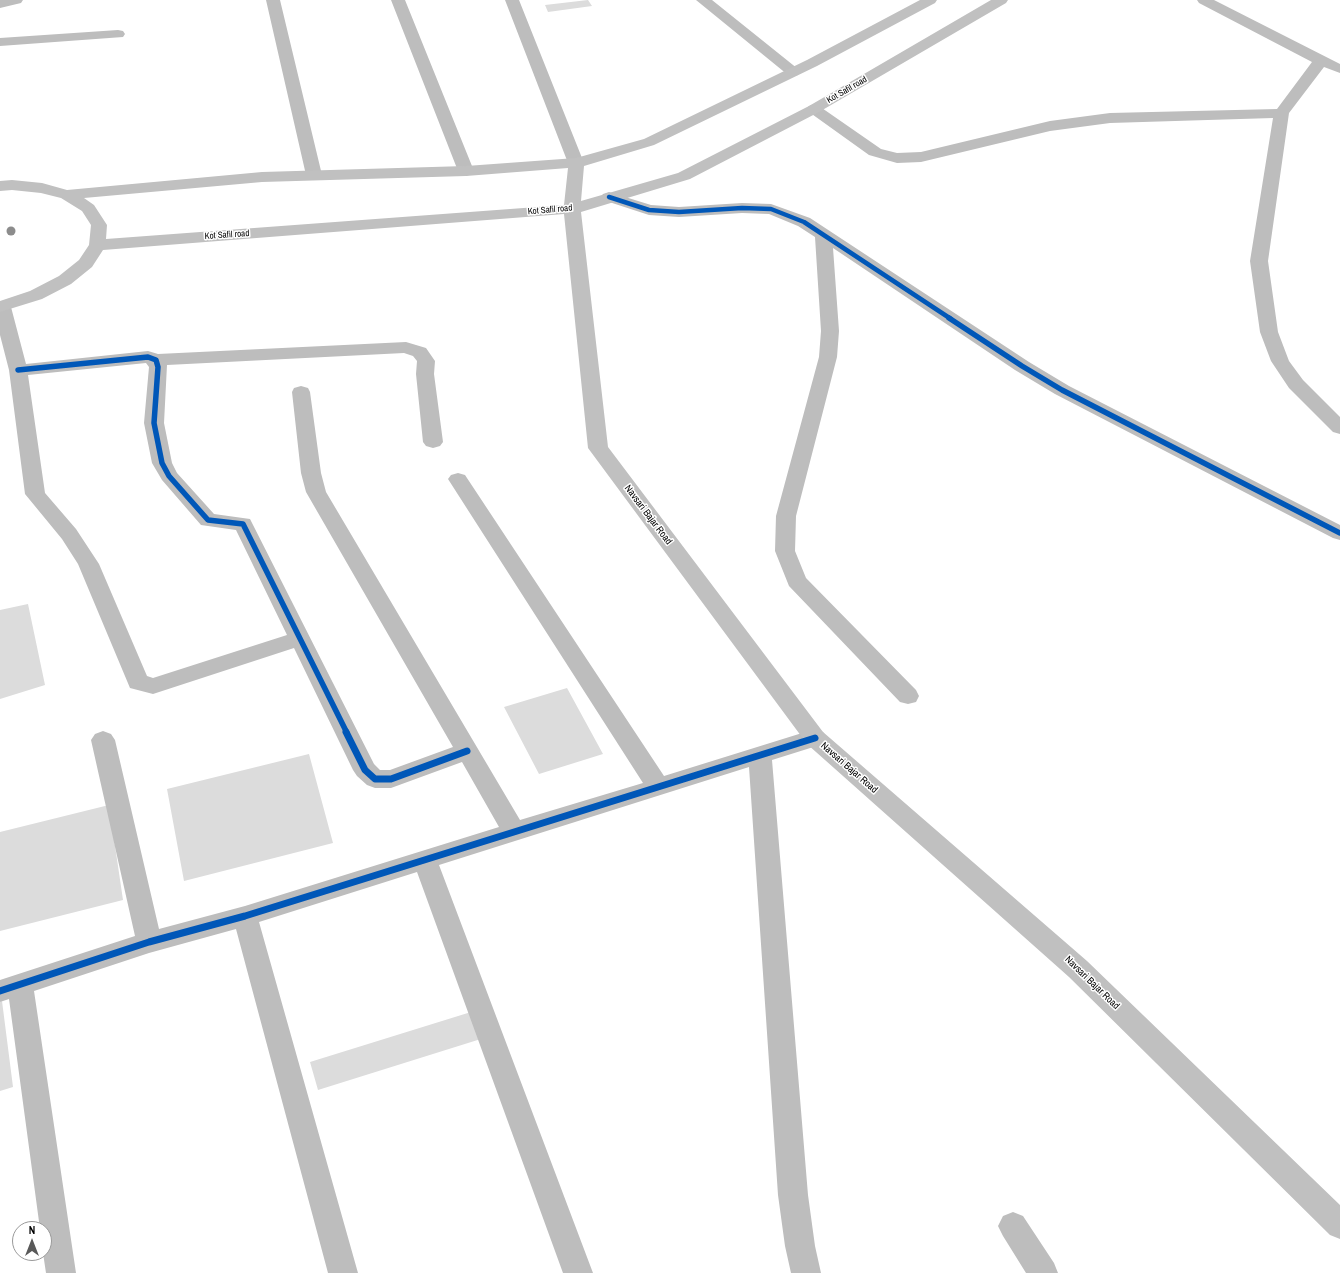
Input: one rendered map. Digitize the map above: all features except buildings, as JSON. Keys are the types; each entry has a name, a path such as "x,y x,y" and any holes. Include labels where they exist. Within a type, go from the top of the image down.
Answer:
{"main road":[{"path":"67,195 192,182 262,177 466,171 576,163 616,153 649,142 793,72 930,0"},
{"name":"Kot Safil road","path":"97,245 484,215 572,210 609,197 684,176 814,109 1001,0"},
{"name":"Navsari Bajar Road","path":"576,163 572,210 598,448 815,738 1078,969 1340,1225"},
{"path":"1,307 36,296 65,280 86,263 97,245 99,225 88,208 67,195 42,188 4,185"}],"street":[{"path":"0,4 16,0"},
{"path":"273,0 314,175"},
{"path":"398,0 466,171"},
{"path":"512,0 576,163"},
{"path":"703,0 793,72"},
{"path":"1204,0 1321,61 1339,67"},
{"path":"0,42 118,34"},
{"path":"1321,61 1281,114 1259,261 1269,332 1280,362 1296,384 1340,428"},
{"path":"814,109 875,152 897,158 921,157 1050,126 1110,118 1281,114"},
{"path":"609,197 649,210 679,212 742,208 771,210 804,222 1022,366 1062,390 1340,533"},
{"path":"823,234 830,331 828,357 786,516 785,552 797,581 908,696"},
{"path":"1,307 18,370 35,494 69,534 88,564 138,682 153,686 298,639"},
{"path":"18,370 148,357 156,360 406,347 420,352 426,361 425,374 433,442"},
{"path":"156,360 158,367 154,423 158,445 169,476 208,520 243,524 298,639 365,770 375,779 391,779 468,751"},
{"path":"301,392 311,473 316,492 514,831"},
{"path":"458,479 658,787"},
{"path":"61,1273 10,988 149,942 245,916 815,738"},
{"path":"103,740 149,942"},
{"path":"760,755 793,1195 800,1246 806,1273"},
{"path":"425,860 578,1273"},
{"path":"245,916 343,1273"},
{"path":"1013,1226 1043,1273"}],"cycle path":[{"path":"609,197 649,210 679,212 742,208 771,209 804,222 1022,366 1062,390 1340,533"},
{"path":"18,370 148,357 156,360 158,367 154,423 162,463 169,476 208,520 243,524 365,770 375,779 391,779 467,751"},
{"path":"0,991 149,942 245,916 815,738"}]}
